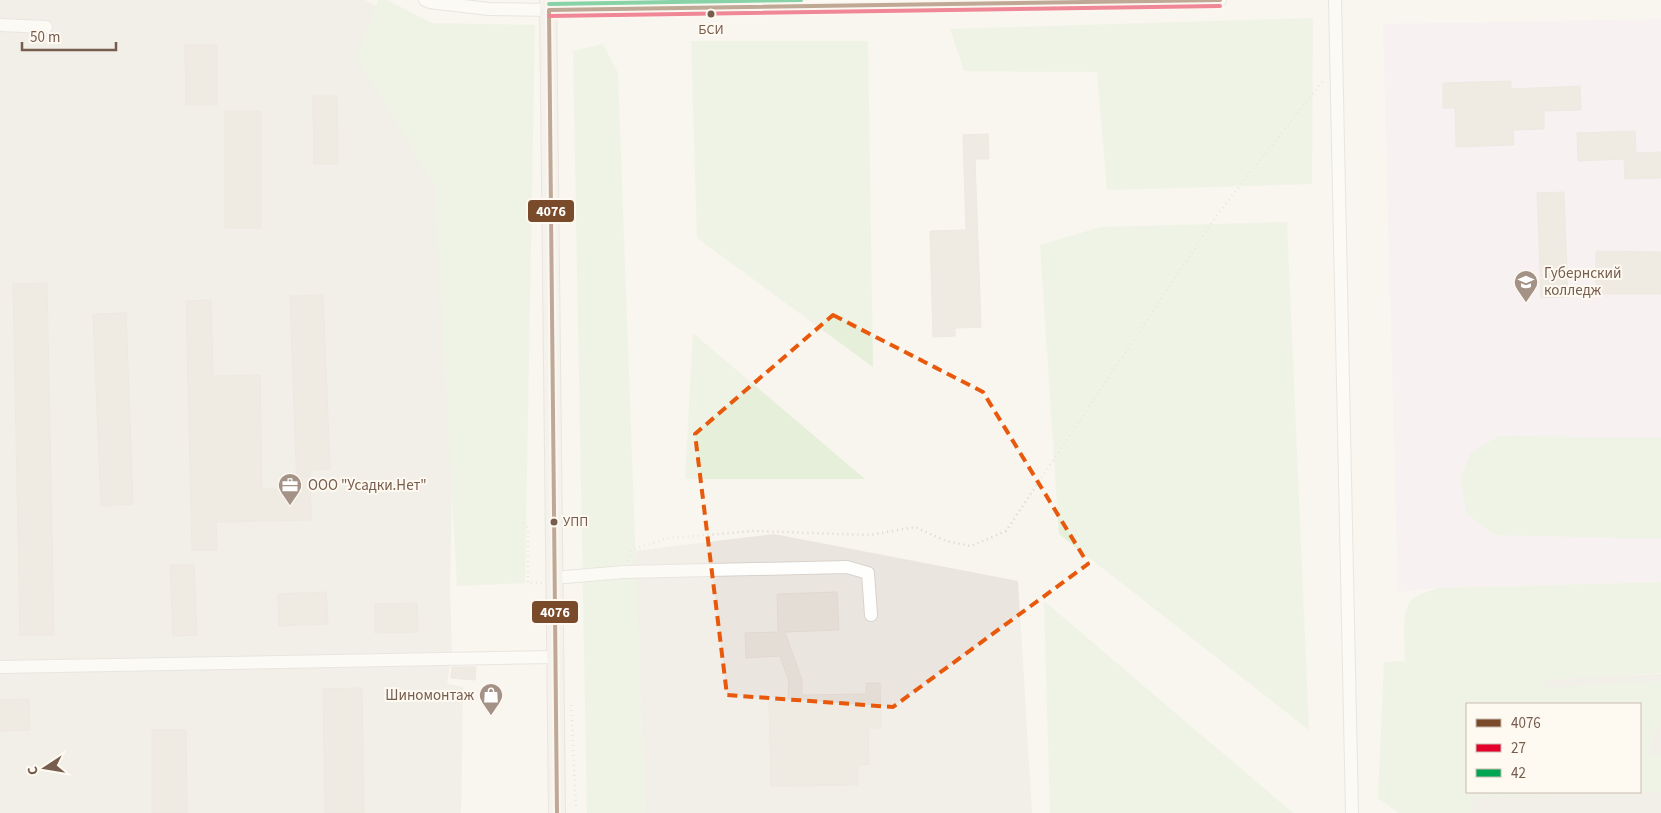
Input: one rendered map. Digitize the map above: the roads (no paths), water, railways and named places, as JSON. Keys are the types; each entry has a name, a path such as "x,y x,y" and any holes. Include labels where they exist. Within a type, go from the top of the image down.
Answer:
{"main road":[{"path":"548,5 557,813"}],"street":[{"path":"425,0 489,10 548,5 1220,0"},
{"path":"1335,0 1352,813"},
{"path":"0,25 46,27"},
{"path":"553,580 624,572 847,567 868,573 871,615"},
{"path":"0,667 554,656"}],"place":[{"name":"БСИ","path":"711,14"},
{"name":"Губернский колледж","path":"1526,303"},
{"name":"ООО \"Усадки.Нет\"","path":"290,506"},
{"name":"УПП","path":"554,522"},
{"name":"Шиномонтаж","path":"491,716"}]}
